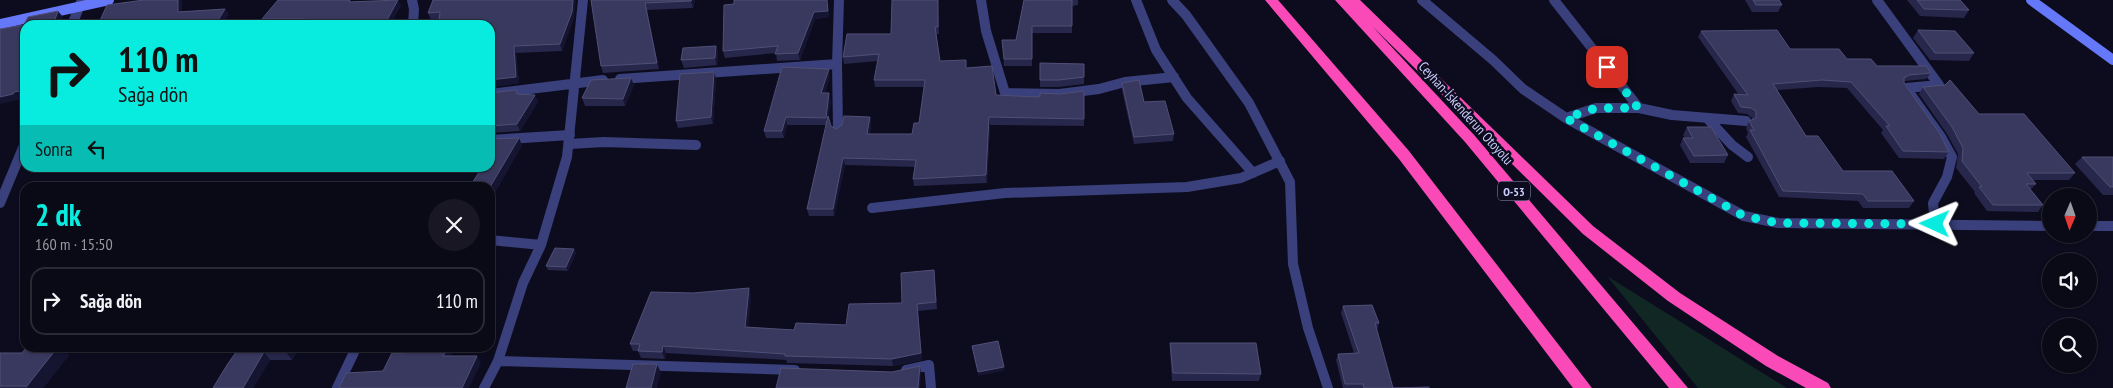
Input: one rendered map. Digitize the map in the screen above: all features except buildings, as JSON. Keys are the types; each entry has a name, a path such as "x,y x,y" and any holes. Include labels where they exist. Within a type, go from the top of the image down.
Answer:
{"highway":[{"path":"1271,0 1404,155 1583,388"},
{"name":"Ceyhan-İskenderun Otoyolu","path":"1340,0 1470,139 1679,388"},
{"path":"1353,0 1588,230 1674,297 1772,361 1822,388"}],"street":[{"path":"0,24 81,3 109,0"},
{"path":"412,0 413,20"},
{"path":"484,388 498,361 523,283 541,245 567,157 583,0"},
{"path":"838,129 837,64 839,0"},
{"path":"981,0 989,40 1005,93 1059,94 1099,89 1125,82 1174,77"},
{"path":"1136,0 1156,50 1187,98 1253,173"},
{"path":"1172,0 1186,16 1249,103 1290,182 1293,264 1308,328 1328,388"},
{"path":"1422,0 1524,89 1566,118 1744,216 1778,223 2042,226"},
{"path":"1554,0 1638,108"},
{"path":"1877,0 1939,85 1906,88 1936,129 1952,157 1947,177 1934,203 1935,224"},
{"path":"2031,0 2113,60"},
{"path":"74,20 81,3"},
{"path":"495,93 575,82 837,64"},
{"path":"1566,118 1596,108 1638,108 1672,115 1746,121"},
{"path":"1707,118 1732,145 1748,157"},
{"path":"495,140 569,139 696,145"},
{"path":"0,203 20,156"},
{"path":"872,208 1005,193 1188,187 1240,178 1280,161"},
{"path":"2098,226 2113,226"},
{"path":"495,240 541,245"},
{"path":"337,388 354,352"},
{"path":"498,361 805,370"},
{"path":"894,373 929,364 932,388"}],"green space":[{"path":"1607,276 1787,388 1698,388"}],"route":[{"path":"1607,67 1638,108 1596,108 1566,118 1744,216 1778,223 1935,224"}]}
